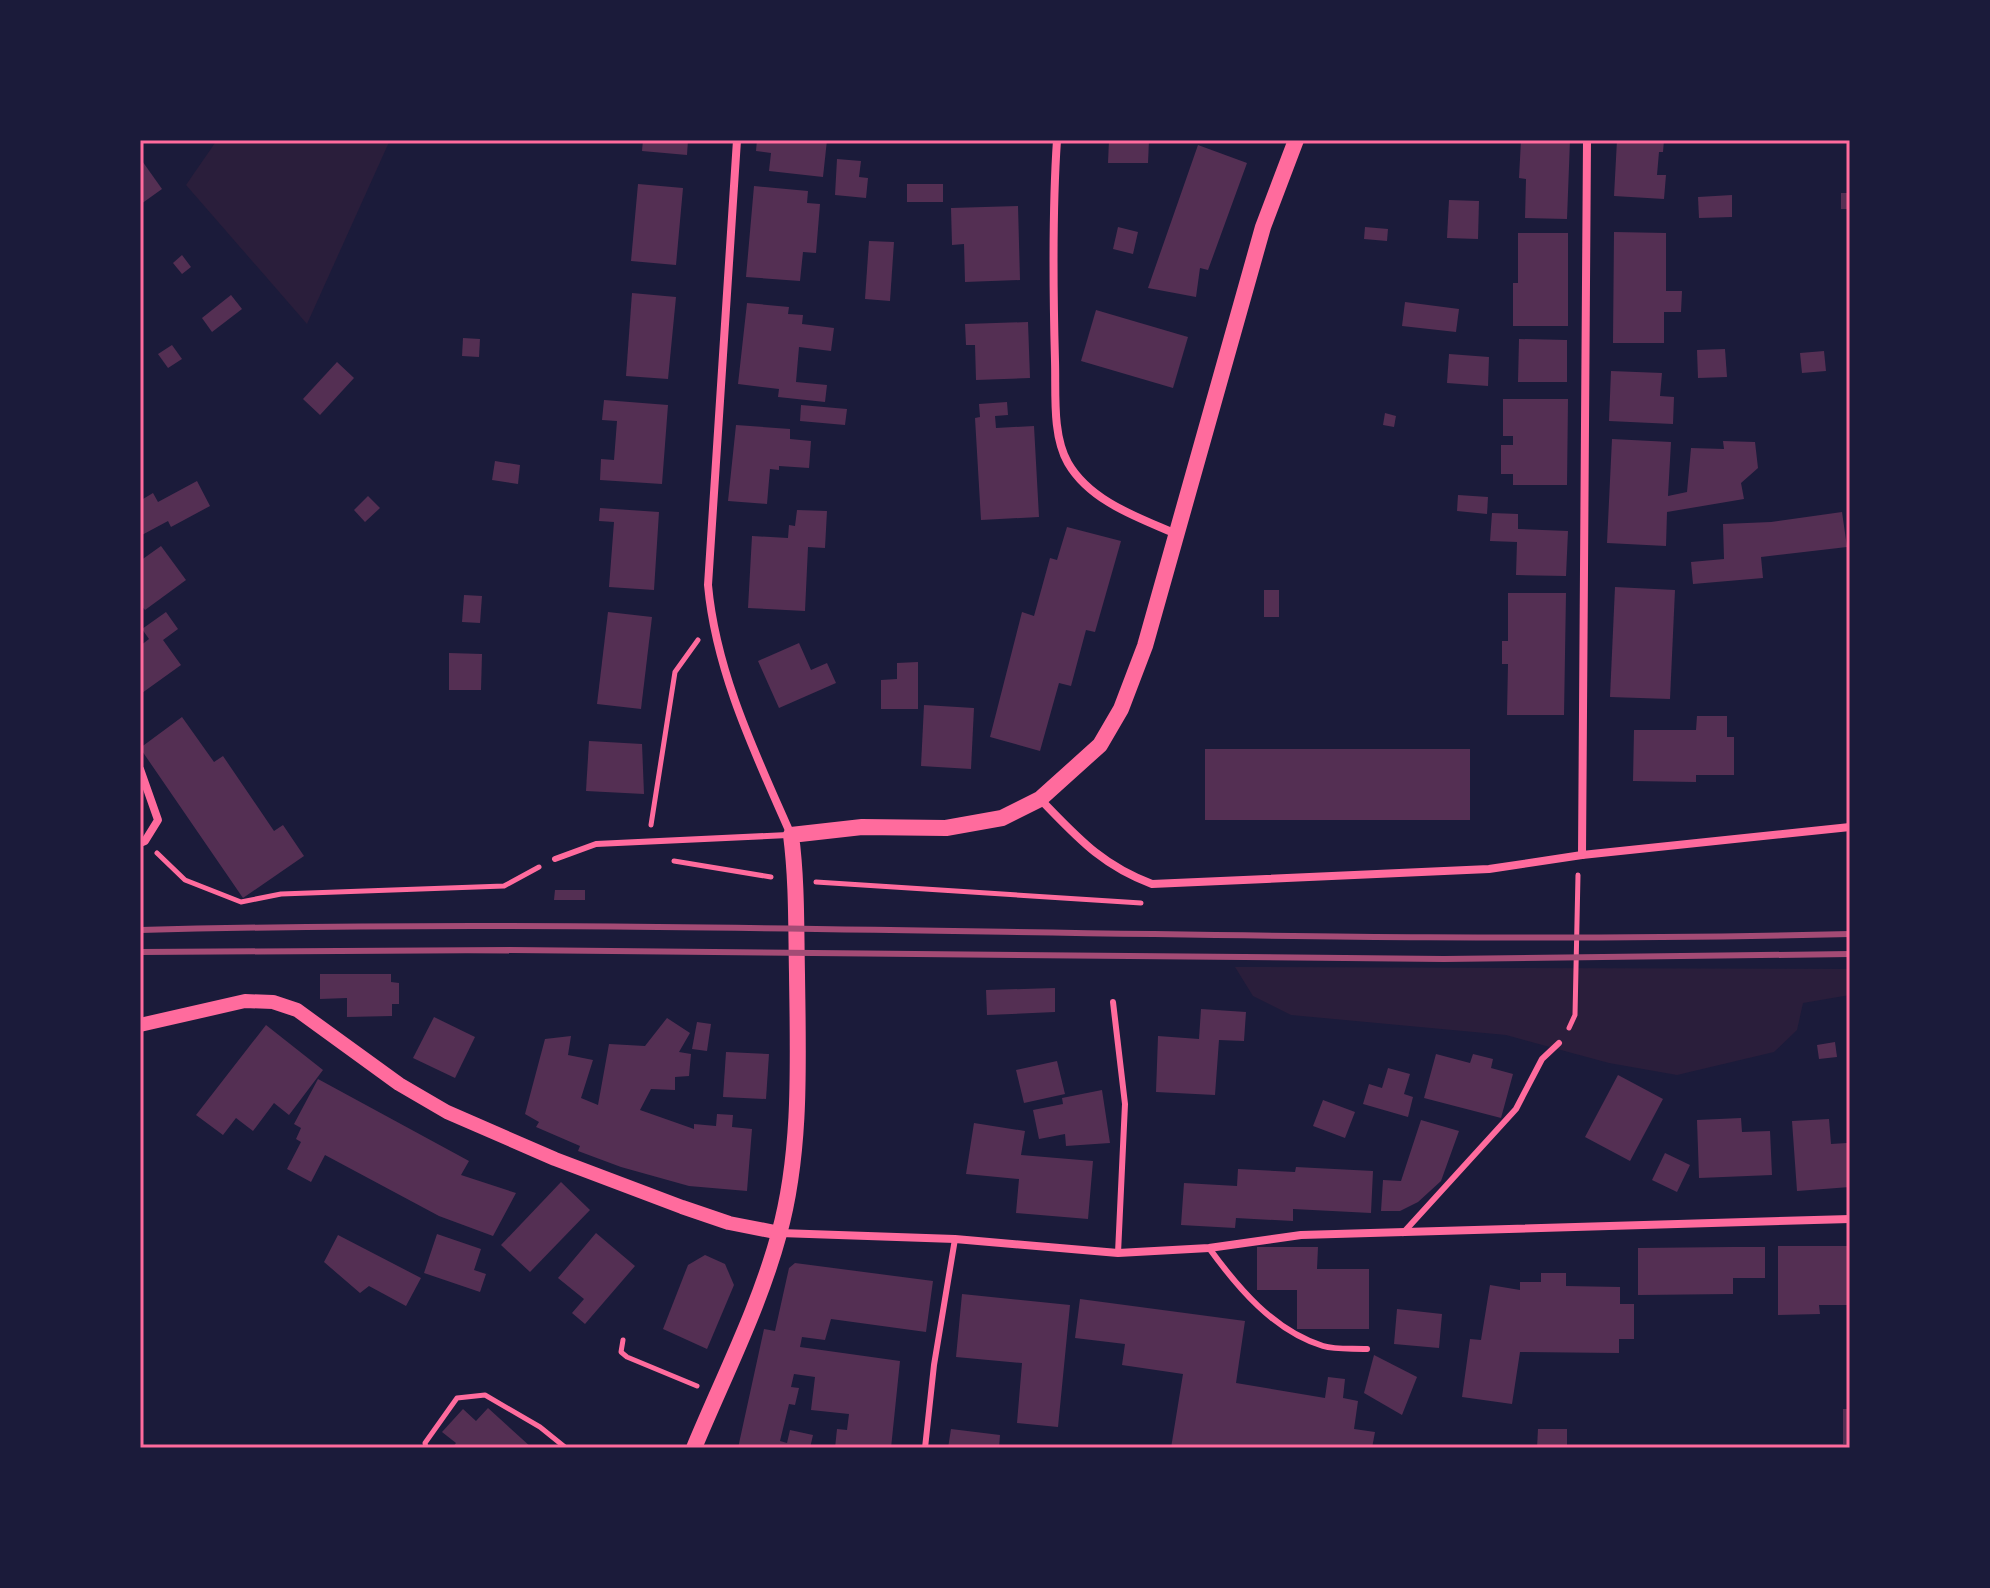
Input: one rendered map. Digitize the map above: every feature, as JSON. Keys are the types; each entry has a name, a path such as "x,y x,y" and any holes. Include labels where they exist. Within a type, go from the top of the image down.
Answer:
{"main road":[{"path":"694,1448 753,1310 780,1233 793,1145 798,1039 797,882 791,835 862,827 946,828 1002,818 1040,799 1100,745 1121,709 1145,646 1174,533 1263,227 1296,140"}],"street":[{"path":"737,140 710,519 708,585 711,624 734,696 791,835"},
{"path":"1057,140 1051,245 1058,429 1068,463 1089,488 1122,510 1174,533"},
{"path":"1582,855 1587,140"},
{"path":"140,769 158,820 143,842"},
{"path":"1040,799 1094,854 1122,873 1152,884 1489,869 1582,855 1850,827"},
{"path":"140,1025 245,1001 273,1002 297,1010 399,1084 447,1112 555,1159 682,1207 729,1223 780,1233 955,1239 1118,1253 1209,1248 1301,1235 1850,1219"}],"lane":[{"path":"555,859 596,844 791,835"},
{"path":"1113,1002 1125,1104 1118,1253"},
{"path":"1403,1233 1516,1109 1542,1059 1559,1043"},
{"path":"925,1448 934,1365 955,1239"},
{"path":"1209,1248 1237,1287 1294,1334 1326,1347 1367,1349"}],"path":[{"path":"711,624 675,672 647,857 797,882 1156,904"},
{"path":"143,842 185,880 241,902 281,894 504,886 555,859"},
{"path":"1575,1015 1577,880"},
{"path":"623,1340 621,1352 627,1357 677,1377"},
{"path":"426,1448 425,1443 457,1398 485,1395 540,1427 566,1448"}],"shaded area":[{"path":"217,140 390,140 307,324 186,185"},
{"path":"1235,967 1850,969 1850,995 1803,1003 1797,1030 1774,1052 1677,1075 1609,1063 1506,1035 1291,1015 1253,996"}],"building":[{"path":"643,140 688,140 687,155 642,151"},
{"path":"757,140 827,140 823,177 769,171 771,153 756,151"},
{"path":"1109,140 1149,140 1148,163 1108,163"},
{"path":"1521,140 1570,140 1567,219 1525,218 1526,179 1519,178"},
{"path":"1617,140 1664,140 1663,152 1659,152 1657,175 1666,175 1664,199 1614,196"},
{"path":"1198,145 1247,163 1208,270 1200,268 1196,297 1148,288"},
{"path":"140,158 162,189 141,204 140,202"},
{"path":"837,159 861,161 859,177 868,178 866,198 835,195"},
{"path":"638,184 683,188 676,265 631,261"},
{"path":"907,184 943,184 943,202 907,202"},
{"path":"754,186 808,191 807,203 820,204 816,253 803,252 800,281 746,277"},
{"path":"1841,193 1850,193 1850,209 1841,209"},
{"path":"1732,195 1732,217 1699,218 1698,197"},
{"path":"1449,200 1479,201 1478,239 1447,238"},
{"path":"1018,206 1020,280 965,282 964,244 952,245 951,208"},
{"path":"1118,227 1138,232 1133,254 1113,249"},
{"path":"1365,227 1388,229 1387,241 1364,239"},
{"path":"1614,232 1666,233 1666,291 1682,291 1681,312 1664,312 1664,343 1613,343"},
{"path":"1518,233 1568,233 1568,326 1513,326 1513,283 1518,283"},
{"path":"869,241 894,242 890,301 865,299"},
{"path":"182,255 191,267 182,274 173,263"},
{"path":"632,293 676,297 668,379 626,376"},
{"path":"231,295 242,309 212,332 202,318"},
{"path":"1405,302 1459,309 1456,332 1402,326"},
{"path":"747,303 789,307 788,314 803,315 802,324 834,328 831,351 799,347 796,382 827,385 825,402 778,397 779,389 738,384"},
{"path":"1096,310 1188,337 1173,388 1081,361"},
{"path":"1028,322 1030,378 976,380 975,345 966,345 965,324"},
{"path":"463,338 480,339 479,357 462,356"},
{"path":"1519,339 1567,340 1567,382 1518,382"},
{"path":"172,345 182,359 168,368 158,354"},
{"path":"1725,349 1727,377 1698,378 1697,350"},
{"path":"1824,351 1826,371 1802,373 1800,353"},
{"path":"1449,354 1489,357 1488,386 1447,383"},
{"path":"337,362 354,378 320,415 303,399"},
{"path":"1611,371 1662,373 1660,396 1674,397 1673,424 1609,421"},
{"path":"1503,399 1568,399 1567,485 1513,485 1513,474 1501,474 1501,445 1513,445 1513,436 1503,436"},
{"path":"604,400 668,405 662,484 600,480 601,459 614,460 617,421 602,420"},
{"path":"1007,402 1008,415 995,416 996,428 1034,426 1039,517 981,520 975,418 980,417 979,404"},
{"path":"801,405 847,409 845,425 800,421"},
{"path":"1385,413 1396,416 1394,427 1383,425"},
{"path":"736,425 790,429 790,439 811,441 809,468 779,466 779,470 770,469 767,504 728,501"},
{"path":"1612,439 1671,442 1668,496 1687,492 1691,448 1724,449 1723,441 1755,442 1758,468 1741,483 1744,499 1667,512 1666,546 1607,543"},
{"path":"495,461 520,465 518,484 492,480"},
{"path":"197,481 210,506 171,527 168,521 140,536 140,493 143,499 153,493 158,502"},
{"path":"1458,495 1488,497 1487,514 1457,511"},
{"path":"368,496 380,508 365,522 354,510"},
{"path":"600,508 659,512 654,590 609,587 614,522 599,521"},
{"path":"797,510 827,511 825,548 808,547 805,611 748,608 752,536 788,538 789,525 795,526"},
{"path":"1842,512 1847,547 1761,557 1763,578 1693,584 1691,562 1724,559 1723,524 1771,522"},
{"path":"1492,513 1518,514 1518,529 1568,531 1566,576 1516,575 1517,542 1490,541"},
{"path":"1067,527 1121,541 1095,632 1086,630 1071,686 1059,683 1040,751 990,737 1022,612 1034,616 1050,558 1057,560"},
{"path":"161,546 186,580 145,610 140,604 140,561"},
{"path":"1615,587 1675,590 1670,699 1610,697"},
{"path":"1264,590 1279,590 1279,617 1264,617"},
{"path":"1508,593 1566,593 1564,715 1507,715 1508,664 1502,664 1502,641 1508,641"},
{"path":"464,595 482,596 480,623 462,622"},
{"path":"166,612 178,629 163,640 181,665 142,693 140,646 149,639 142,629"},
{"path":"608,612 652,617 641,709 597,704"},
{"path":"799,643 811,670 827,663 836,683 779,708 758,661"},
{"path":"449,653 482,654 481,690 449,690"},
{"path":"918,662 918,709 881,709 881,680 897,679 897,663"},
{"path":"924,705 974,708 971,769 921,766"},
{"path":"1697,716 1727,716 1727,737 1734,737 1734,775 1696,775 1696,782 1633,781 1634,730 1696,730"},
{"path":"182,717 214,762 223,756 274,831 283,825 304,856 243,898 140,748"},
{"path":"589,741 642,744 644,794 586,791"},
{"path":"1205,749 1470,749 1470,820 1205,820"},
{"path":"555,890 585,890 585,900 554,900"},
{"path":"320,974 391,974 391,982 399,983 399,1004 392,1004 392,1016 347,1017 347,998 320,999"},
{"path":"1055,988 1055,1012 987,1015 986,990"},
{"path":"1201,1009 1246,1012 1244,1041 1219,1040 1215,1095 1156,1092 1158,1036 1199,1039"},
{"path":"434,1017 475,1037 455,1078 413,1058"},
{"path":"667,1018 690,1033 679,1052 691,1054 689,1076 675,1077 675,1090 651,1089 640,1110 694,1129 694,1124 716,1126 717,1114 733,1115 732,1127 752,1129 747,1191 689,1186 621,1167 578,1151 580,1146 536,1127 539,1122 525,1114 545,1039 571,1036 568,1055 593,1060 581,1098 598,1105 609,1044 645,1046"},
{"path":"697,1022 711,1024 707,1051 692,1049"},
{"path":"266,1025 323,1070 289,1115 274,1103 253,1131 236,1118 223,1135 196,1115"},
{"path":"1835,1042 1837,1057 1819,1059 1817,1045"},
{"path":"726,1052 769,1054 766,1099 723,1097"},
{"path":"1436,1054 1470,1063 1473,1054 1493,1059 1491,1068 1513,1074 1501,1118 1424,1098"},
{"path":"1057,1061 1065,1094 1024,1103 1016,1070"},
{"path":"1388,1068 1410,1074 1404,1094 1413,1097 1408,1117 1363,1104 1369,1084 1382,1088"},
{"path":"1618,1075 1663,1099 1630,1161 1585,1137"},
{"path":"318,1079 469,1161 461,1175 516,1193 493,1236 439,1216 325,1155 311,1182 287,1169 301,1142 296,1139 301,1128 294,1124"},
{"path":"1102,1090 1110,1143 1066,1146 1065,1134 1039,1139 1033,1110 1063,1104 1062,1098"},
{"path":"1323,1100 1355,1112 1345,1138 1313,1126"},
{"path":"1741,1118 1742,1132 1770,1131 1772,1175 1699,1178 1697,1120"},
{"path":"1829,1119 1831,1144 1847,1143 1850,1187 1797,1191 1792,1121"},
{"path":"1421,1120 1459,1131 1441,1181 1418,1202 1400,1211 1381,1211 1383,1180 1401,1181"},
{"path":"974,1123 1025,1131 1021,1155 1093,1161 1088,1219 1016,1213 1019,1179 966,1174"},
{"path":"1665,1153 1690,1165 1677,1192 1652,1180"},
{"path":"1296,1167 1373,1171 1371,1213 1293,1209 1293,1221 1236,1218 1235,1228 1181,1225 1184,1183 1237,1186 1238,1169 1295,1172"},
{"path":"561,1182 590,1210 530,1272 501,1245"},
{"path":"596,1233 635,1266 585,1324 572,1313 584,1299 558,1278"},
{"path":"437,1234 481,1249 474,1270 486,1274 480,1292 424,1273"},
{"path":"338,1235 421,1278 406,1306 369,1286 360,1293 324,1262"},
{"path":"1778,1246 1850,1246 1850,1305 1819,1305 1820,1314 1778,1315"},
{"path":"1257,1247 1318,1247 1317,1269 1369,1269 1369,1329 1297,1329 1297,1290 1257,1290"},
{"path":"1765,1247 1765,1278 1733,1278 1733,1294 1638,1295 1638,1248"},
{"path":"705,1255 725,1264 734,1285 707,1349 663,1329 688,1265"},
{"path":"795,1263 933,1281 926,1332 831,1319 825,1340 802,1337 800,1347 900,1361 891,1448 835,1448 837,1429 847,1430 849,1414 811,1410 815,1377 794,1374 791,1387 799,1388 795,1405 789,1404 780,1441 787,1443 790,1430 813,1435 810,1448 738,1448 764,1329 775,1331 789,1268"},
{"path":"1541,1273 1566,1273 1566,1286 1620,1287 1620,1304 1634,1304 1634,1339 1619,1339 1619,1353 1520,1352 1512,1404 1462,1397 1470,1339 1481,1340 1490,1285 1520,1290 1520,1282 1541,1282"},
{"path":"962,1294 1070,1305 1058,1427 1017,1423 1022,1363 956,1357"},
{"path":"1080,1299 1245,1321 1236,1383 1325,1398 1328,1377 1345,1379 1343,1398 1358,1401 1354,1429 1375,1432 1372,1448 1235,1445 1235,1448 1171,1448 1183,1374 1122,1365 1125,1344 1075,1338"},
{"path":"1397,1309 1442,1314 1439,1348 1394,1344"},
{"path":"1374,1355 1417,1377 1402,1415 1364,1393"},
{"path":"488,1408 532,1448 452,1448 456,1443 442,1432 463,1409 476,1421"},
{"path":"1843,1409 1850,1409 1850,1444 1843,1444"},
{"path":"951,1429 1000,1435 999,1448 948,1448"},
{"path":"1538,1429 1567,1429 1567,1448 1537,1448"}],"railway":[{"path":"140,930 568,926 1422,937 1850,934"},
{"path":"140,952 510,950 1444,959 1850,954"}]}
